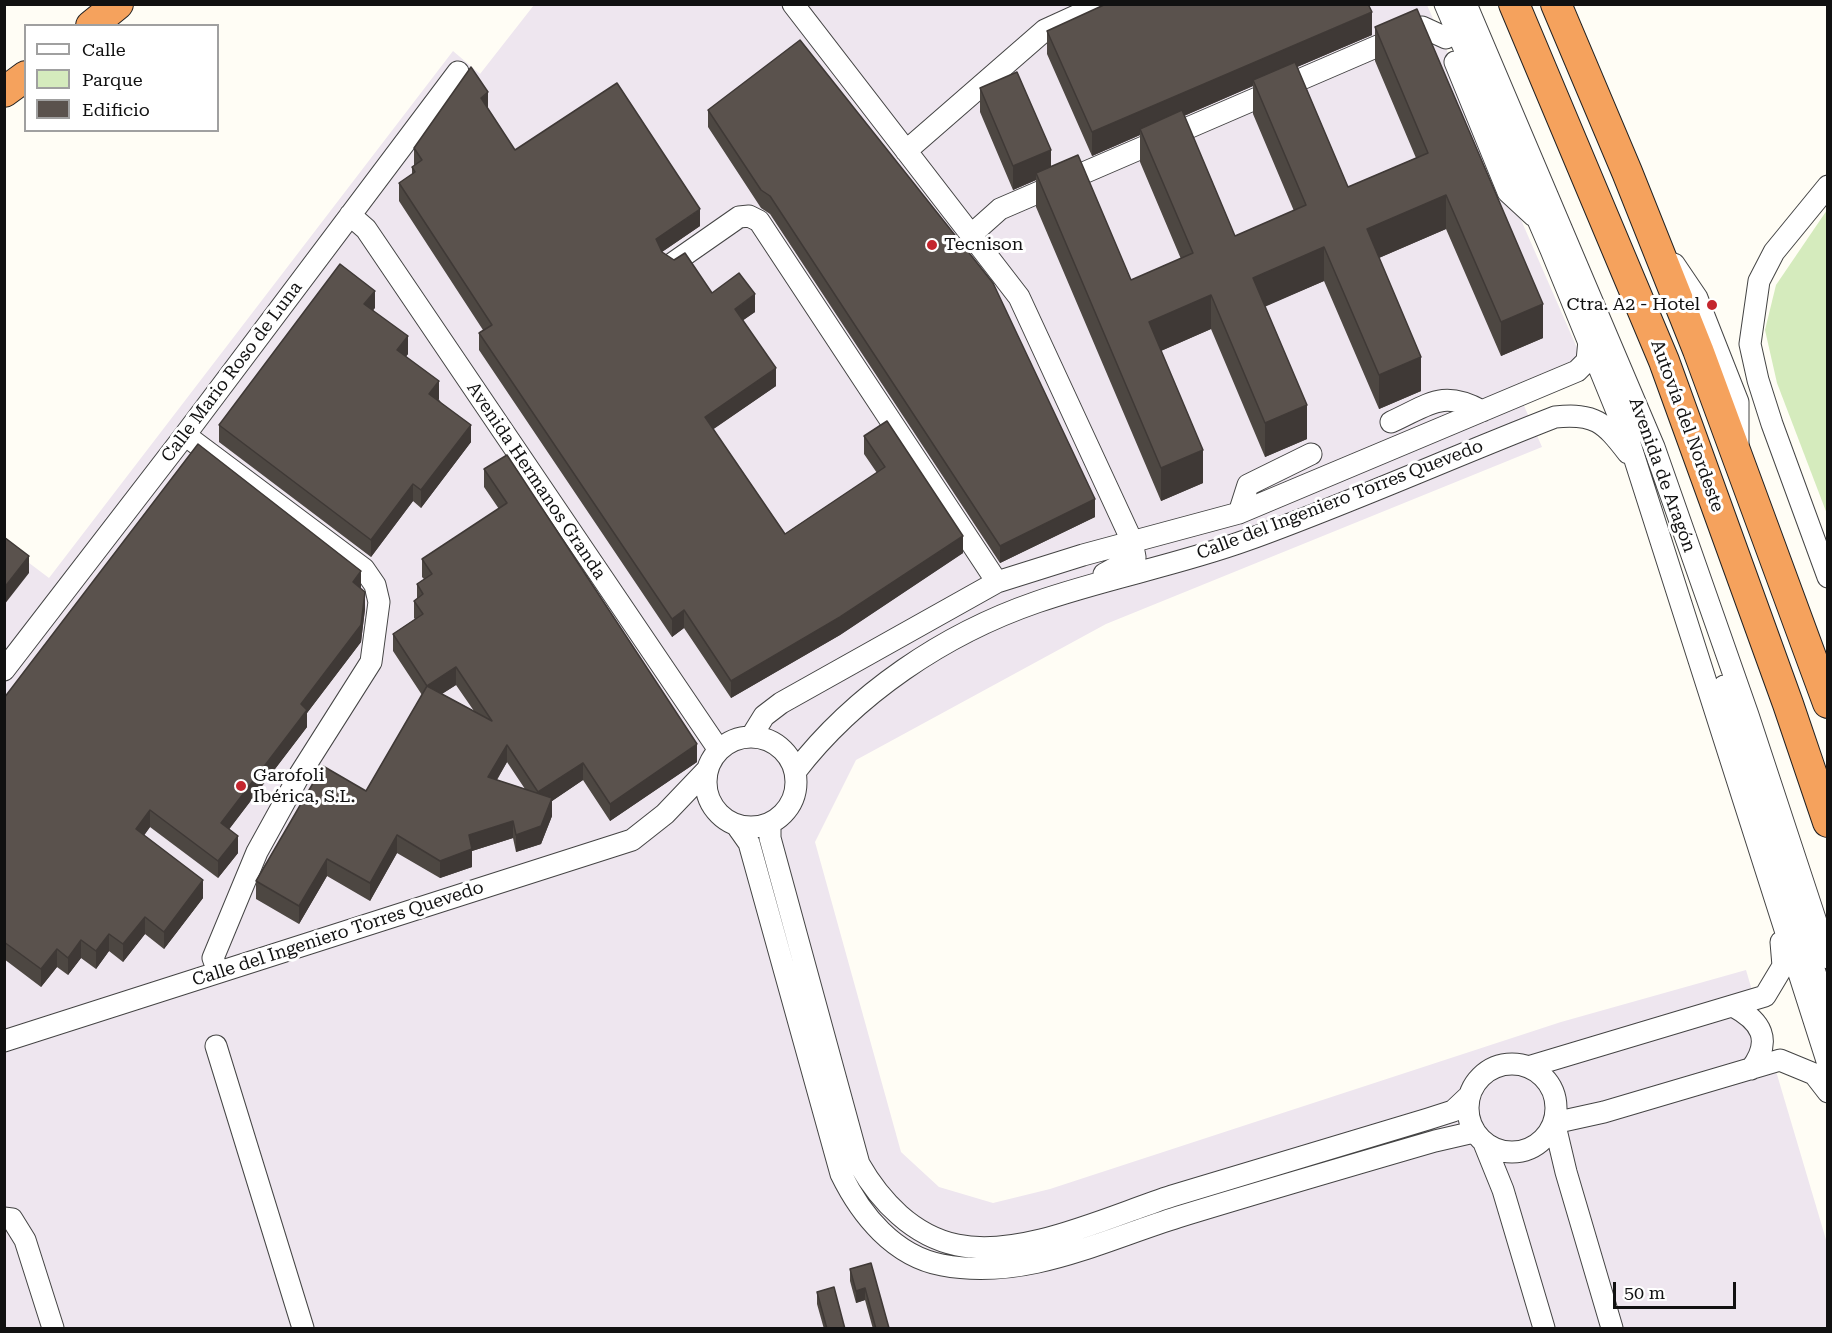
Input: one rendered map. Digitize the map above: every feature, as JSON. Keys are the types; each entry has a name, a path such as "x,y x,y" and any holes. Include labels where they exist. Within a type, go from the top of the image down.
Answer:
{"highway":[{"path":"93,24 118,4"},
{"name":"Autovía del Nordeste","path":"1514,4 1664,361 1788,704 1827,822"},
{"name":"Autovía del Nordeste","path":"1556,4 1651,230 1738,456 1827,703"},
{"path":"4,92 24,77"}],"street":[{"path":"793,4 1019,297 1132,542 1135,557 1072,592"},
{"path":"906,151 1045,30 1102,4"},
{"path":"972,234 1000,209 1422,27 1452,17 1589,340 1636,463 1827,1064"},
{"name":"Avenida de Aragón","path":"1452,17 1654,447 1748,716 1827,958"},
{"name":"Calle Mario Roso de Luna","path":"4,670 185,435 458,72"},
{"path":"1827,186 1774,252 1759,281 1750,344 1758,380 1827,577"},
{"name":"Avenida Hermanos Granda","path":"350,216 366,229 719,750"},
{"path":"673,263 739,217 749,216 759,221 997,582"},
{"name":"Calle del Ingeniero Torres Quevedo","path":"751,737 764,716 782,703 997,582 1083,555 1239,513 1577,371 1587,361 1589,340"},
{"path":"1391,422 1439,401 1453,398 1482,411"},
{"name":"Calle del Ingeniero Torres Quevedo","path":"795,771 816,744 885,681 952,641 1012,612 1246,541 1555,417 1576,415 1599,421 1636,463"},
{"path":"185,435 364,568 375,585 379,602 371,662 300,774 257,852 213,958 218,972"},
{"path":"1654,447 1733,719 1827,1013"},
{"path":"1239,513 1248,485 1257,478 1311,454"},
{"path":"751,737 774,743 790,760 795,771 794,796 789,808 770,824 760,827 737,826 722,818 710,804 705,787 707,770 719,750 739,738 751,737"},
{"name":"Calle del Ingeniero Torres Quevedo","path":"4,1041 632,840 665,814 707,770"},
{"path":"665,814 691,810 716,811"},
{"path":"770,824 770,838 859,1164 872,1188 889,1207 933,1236 956,1245 997,1248 1034,1241 1172,1196 1453,1111 1470,1095"},
{"path":"737,826 749,843 841,1174 852,1197 871,1222 897,1246 939,1265 982,1270 1033,1265 1178,1217 1435,1141 1479,1137 1496,1150 1522,1152 1545,1138 1553,1125 1557,1110 1555,1096 1544,1079 1528,1067 1516,1064 1493,1068 1475,1084 1470,1095 1468,1114 1479,1137 1503,1190 1544,1329"},
{"path":"1528,1067 1570,1052 1765,996 1783,966 1778,909"},
{"path":"1732,1006 1752,1016 1760,1027 1763,1043 1759,1059 1751,1069"},
{"path":"216,1046 303,1329"},
{"path":"1553,1125 1780,1060 1798,1065 1814,1074 1827,1092"},
{"path":"1553,1125 1612,1329"},
{"path":"4,1218 12,1219 26,1240 53,1329"}],"shaded area":[{"path":"534,5 1427,5 1581,357 1515,385 1542,447 1106,624 856,760 815,842 901,1152 939,1187 993,1203 1050,1189 1561,1022 1746,970 1827,1243 1827,1328 5,1328 4,544 49,578 453,51 480,74"}],"green space":[{"path":"1827,210 1827,514 1777,383 1765,330 1776,285"}],"building":[{"path":"1106,4 1368,4 1372,12 1092,132 1047,31"},
{"path":"1417,9 1543,304 1501,322 1446,195 1367,229 1421,357 1379,375 1324,247 1253,278 1307,405 1265,423 1211,295 1149,322 1203,450 1161,468 1036,173 1078,155 1131,280 1193,253 1140,129 1182,110 1235,236 1306,205 1253,80 1295,62 1348,187 1428,153 1375,27"},
{"path":"800,40 993,283 1095,499 1000,546 770,196 761,190 708,110"},
{"path":"471,67 488,92 481,98 515,150 617,83 700,209 656,239 662,252 674,260 685,253 712,293 739,273 755,294 735,309 776,368 705,417 785,534 885,467 864,436 887,421 963,536 840,617 731,681 684,610 672,619 479,333 492,325 399,183 415,172 412,167 422,160 414,148"},
{"path":"1017,72 1051,150 1013,166 980,88"},
{"path":"340,264 375,291 364,304 408,336 397,350 439,381 429,394 471,425 421,490 413,484 371,540 219,425"},
{"path":"198,444 361,571 353,582 365,592 361,625 301,704 307,710 221,823 238,836 218,861 150,810 136,829 203,880 164,932 145,917 123,944 109,934 96,951 81,940 68,958 57,949 41,969 4,942 4,698"},
{"path":"507,455 697,744 610,804 583,763 538,792 507,745 488,777 552,798 541,826 516,835 513,821 469,835 472,849 440,861 397,835 370,883 327,859 299,906 256,881 323,766 366,791 427,686 393,634 423,614 414,601 423,594 417,584 432,574 422,559 507,503 484,469","holes":["456,667 492,721 427,686"]},
{"path":"4,537 29,556 4,588"},
{"path":"871,1263 888,1329 876,1329 865,1288 856,1291 850,1269"},
{"path":"834,1287 845,1329 827,1329 817,1292"}],"place":[{"name":"Tecnison","path":"932,245"},
{"name":"Ctra. A2 - Hotel","path":"1712,305"},
{"name":"Garofoli Ibérica, S.L.","path":"241,786"}]}
